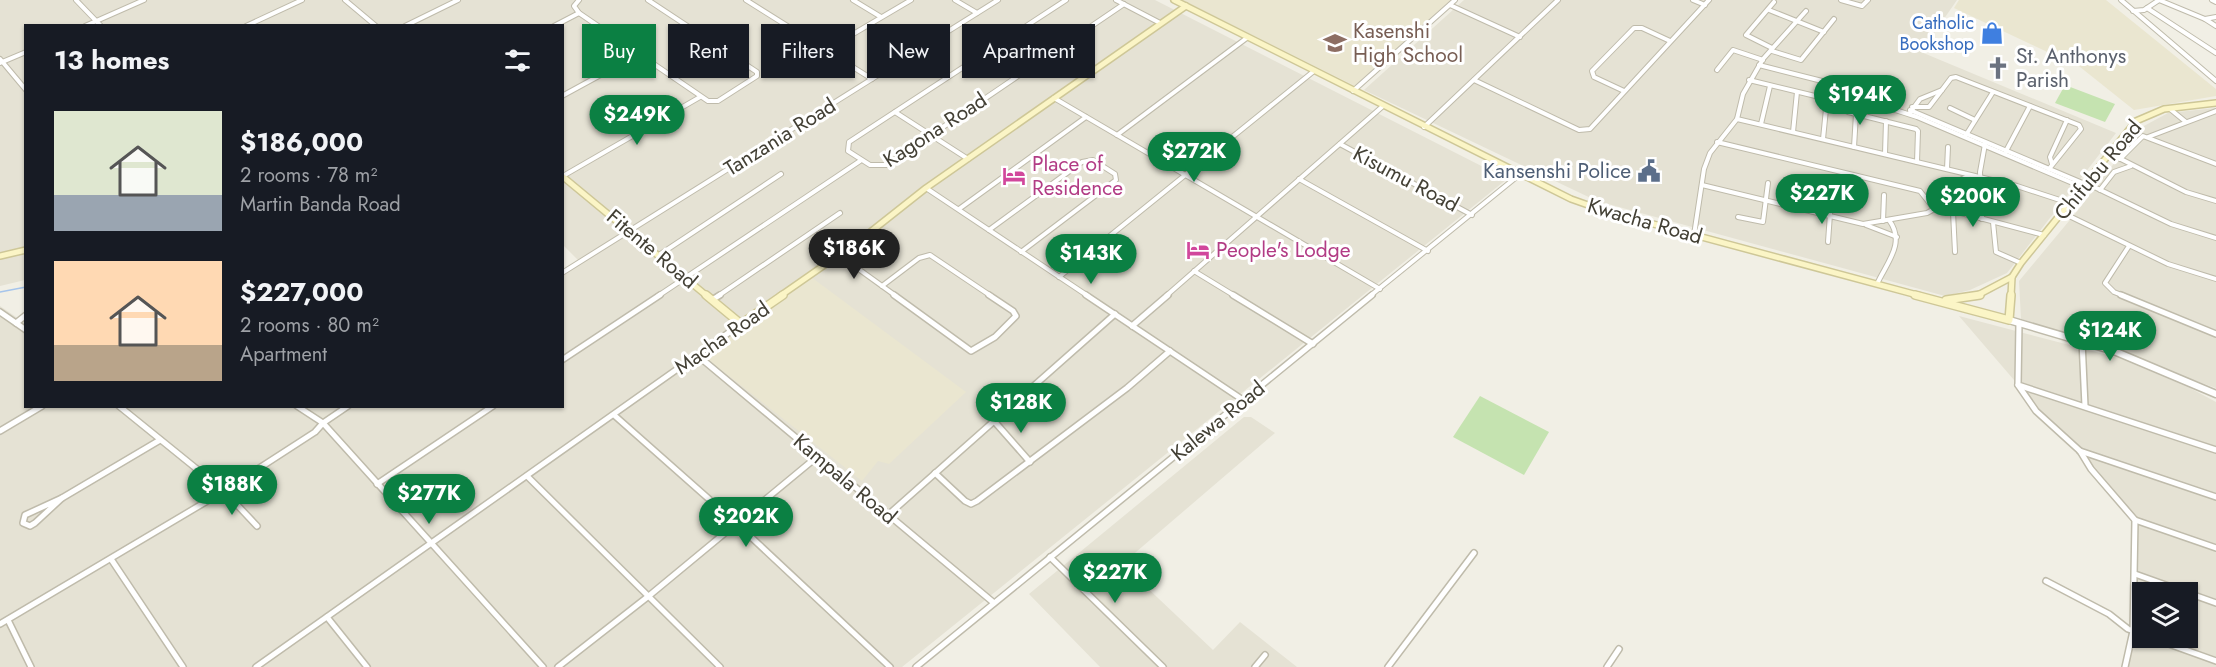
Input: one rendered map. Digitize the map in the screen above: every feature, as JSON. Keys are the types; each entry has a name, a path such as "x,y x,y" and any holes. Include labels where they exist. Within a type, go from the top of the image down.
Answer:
{"main road":[{"name":"Kwacha Road","path":"1174,0 1519,175 1581,203 2008,320"},
{"name":"Macha Road","path":"741,324 839,255 926,188 1186,6"},
{"name":"Chifubu Road","path":"2008,320 2012,278 2021,263 2109,153 2143,116 2170,109 2216,103"},
{"name":"Fitente Road","path":"564,177 741,324"},
{"path":"0,256 24,250"},
{"path":"1933,300 1972,298 1995,290 2012,278"}],"street":[{"path":"76,0 99,24"},
{"path":"89,24 144,0"},
{"path":"250,24 302,0"},
{"path":"345,0 374,24"},
{"path":"409,24 458,0"},
{"path":"579,0 574,6 596,24"},
{"path":"648,0 757,72 753,80 718,101 708,102 656,66"},
{"path":"746,0 784,24"},
{"path":"853,0 881,17"},
{"path":"855,33 911,0"},
{"path":"955,0 977,13"},
{"name":"Tanzania Road","path":"564,272 998,0"},
{"name":"Kagona Road","path":"1066,0 849,142 848,151 860,161 874,167 886,165 1124,4"},
{"path":"1116,0 1160,23"},
{"path":"1353,91 1455,0"},
{"path":"1424,127 1558,0"},
{"path":"1693,0 1705,5"},
{"path":"1474,80 1585,131 1590,129 1709,0"},
{"path":"1842,0 1862,6 1868,0"},
{"path":"2121,0 2213,76 2216,81"},
{"path":"2133,11 2147,8 2159,0 2205,19 2216,26"},
{"path":"1774,3 1746,35 1772,49 1801,60 1834,19"},
{"path":"1450,5 1520,37"},
{"path":"2147,8 2216,53"},
{"path":"1768,9 1824,32"},
{"path":"1694,235 1707,158 1717,142 1737,119 1749,80 1763,59 1806,11"},
{"path":"558,24 579,12"},
{"path":"2205,19 2216,17"},
{"path":"1624,91 1594,77 1592,71 1634,28 1642,28 1670,41"},
{"path":"1117,135 1248,37"},
{"path":"1717,70 1733,50 1763,59 1770,68"},
{"path":"24,53 1,61 24,88"},
{"path":"1759,65 1826,82"},
{"path":"855,68 872,79"},
{"path":"1059,277 1314,71"},
{"path":"1910,111 1929,107 1951,78 1956,77 2079,125 2081,129 2049,169"},
{"path":"564,95 595,78"},
{"path":"1749,80 1840,102"},
{"path":"1761,124 1770,86"},
{"path":"1910,111 1924,96 1942,90"},
{"path":"1793,132 1797,92"},
{"path":"1966,135 1993,92"},
{"path":"1917,162 1918,132 1913,127 1843,110 1840,102 1843,94 1910,111 2023,160 2100,190 2181,228 2216,238"},
{"path":"564,175 700,97"},
{"path":"1054,98 1380,290"},
{"path":"1823,139 1827,99"},
{"path":"2148,137 2215,112 2206,104"},
{"path":"1132,326 1383,106"},
{"path":"2006,151 2030,106"},
{"path":"1950,108 1975,120"},
{"path":"2170,109 2186,122"},
{"path":"895,112 968,159"},
{"path":"1854,147 1856,114"},
{"path":"958,209 1086,117"},
{"path":"1737,119 2030,189 2069,203"},
{"path":"2052,164 2050,157 2067,120"},
{"path":"1885,154 1886,121"},
{"path":"1949,129 2084,185"},
{"path":"2120,159 2143,136 2187,155 2216,164"},
{"path":"1717,142 1920,191 1929,203 1938,207 2044,236"},
{"name":"Kisumu Road","path":"1340,144 1472,215"},
{"path":"1982,219 1979,177 1981,154 1985,144"},
{"path":"1947,169 1948,147"},
{"path":"2109,153 2186,192 2216,201"},
{"path":"989,230 1082,162 1093,160 1115,174 1116,180 1021,252"},
{"path":"564,359 860,161"},
{"path":"2100,190 2114,172 2134,165"},
{"path":"659,255 781,174"},
{"name":"Kalewa Road","path":"916,667 1519,175"},
{"path":"1955,252 1949,191 1958,178 1972,176"},
{"path":"1299,179 1428,250"},
{"path":"1738,217 1763,222 1768,183"},
{"path":"1702,185 1863,224 1889,232 1897,237"},
{"path":"926,188 1243,400"},
{"path":"1883,221 1884,195"},
{"path":"1828,242 1831,200"},
{"path":"1863,224 1928,213 1938,207"},
{"path":"2061,212 2181,270 2216,279"},
{"path":"712,300 840,213"},
{"path":"1877,285 1883,269 1895,255 1898,240 1896,229 1889,220"},
{"path":"1993,222 1996,252 2021,263"},
{"path":"2129,246 2105,283 2106,286 2114,292 2216,334"},
{"path":"839,255 971,351 979,350 1012,323 1016,316 1013,311 930,255 919,258 882,286"},
{"path":"1194,271 1313,345"},
{"path":"0,312 24,329"},
{"path":"888,515 1114,314"},
{"path":"16,323 24,317"},
{"path":"2008,320 2082,341 2162,370 2216,394"},
{"path":"2019,323 2018,385 2036,411 2080,451 2091,469 2135,520 2216,548"},
{"name":"Macha Road","path":"256,667 741,324"},
{"path":"2082,341 2085,406"},
{"path":"935,474 962,499 971,504 1127,388 1170,351"},
{"name":"Kampala Road","path":"697,355 994,603"},
{"path":"2018,385 2216,450"},
{"path":"0,431 39,408"},
{"path":"120,408 224,491 257,526"},
{"path":"300,408 323,423 543,667"},
{"path":"0,624 224,491 315,432 323,423 345,408"},
{"path":"377,484 490,408"},
{"path":"614,415 736,522 890,667"},
{"path":"994,421 1030,462"},
{"path":"62,498 35,523 30,526 23,523 25,515 30,511 62,498 160,440"},
{"path":"2080,451 2216,497"},
{"path":"558,667 650,595 818,456"},
{"path":"527,476 650,595 720,667"},
{"path":"2134,582 2135,520"},
{"path":"1388,667 1473,553"},
{"path":"1050,557 1163,667"},
{"path":"111,559 183,667"},
{"path":"2135,574 2216,603"},
{"path":"2046,581 2109,614 2132,630"},
{"path":"327,617 368,667"},
{"path":"8,620 31,667"},
{"path":"2125,667 2132,636"},
{"path":"2180,648 2216,661"},
{"path":"1607,667 1619,649"},
{"path":"1255,667 1265,655"}],"shaded area":[{"path":"0,0 1155,0 1507,179 902,667 0,667 0,306 19,319 24,315 24,408 564,408 564,269 578,260 564,246 564,24 24,24 24,280 0,286"},
{"name":"Kasenshi High School","path":"1182,0 1451,0 1355,86"},
{"path":"1464,0 1957,0 1921,52 2116,133 2007,273 1970,290 1945,296 1597,201 1364,90"},
{"path":"1959,0 2106,0 2216,89 2216,96 2134,110 2065,55 2058,57 1954,8"},
{"path":"2216,108 2216,388 2021,319 2019,281 2079,209 2142,127 2168,113"},
{"path":"811,277 966,392 889,464 878,461 862,481 705,357 707,351"},
{"path":"1959,316 2119,358 2190,388 2216,402 2216,667 2126,667 2132,596 2132,648 2198,648 2198,582 2133,582 2138,524"},
{"path":"1244,417 1251,417 1275,433 1122,564 1213,650 1240,622 1297,667 1100,667 1029,594"}],"green space":[{"path":"2065,85 2115,104 2105,122 2055,103"},
{"path":"1480,396 1549,432 1524,475 1453,437"}],"waterway":[{"path":"0,292 24,287"}],"place":[{"name":"Catholic Bookshop","path":"1992,33"},
{"name":"Kasenshi High School","path":"1335,43"},
{"name":"St. Anthonys Parish","path":"1998,68"},
{"name":"Kansenshi Police","path":"1649,171"},
{"name":"Place of Residence","path":"1014,176"},
{"name":"People's Lodge","path":"1198,250"}]}
